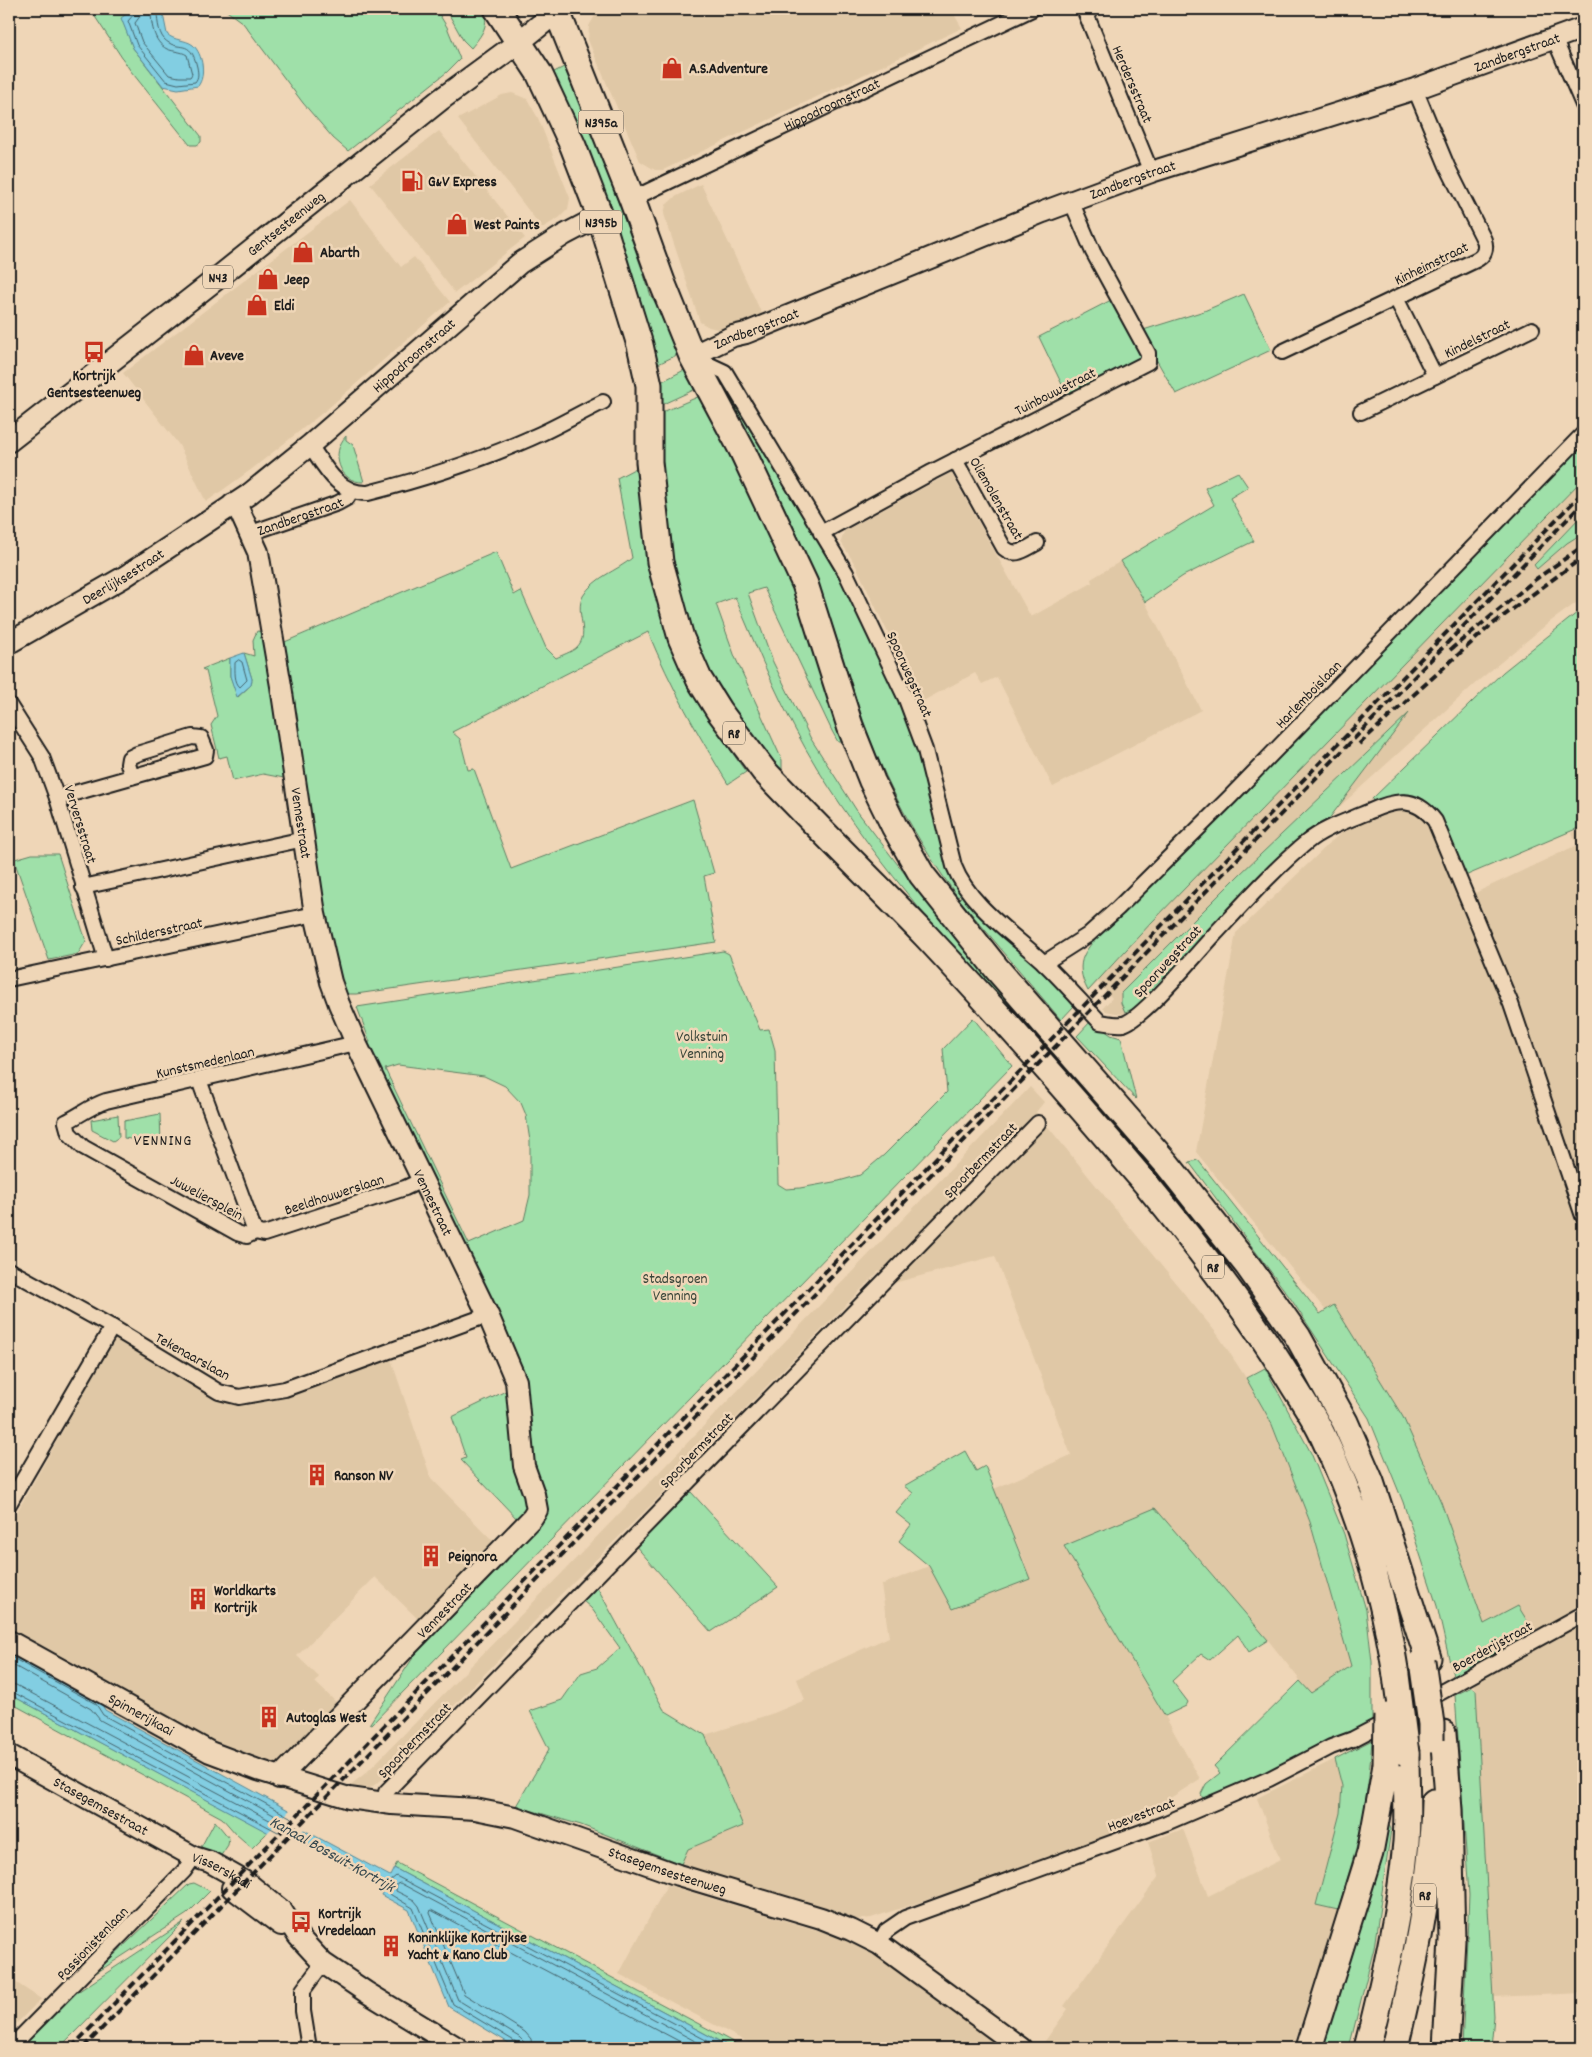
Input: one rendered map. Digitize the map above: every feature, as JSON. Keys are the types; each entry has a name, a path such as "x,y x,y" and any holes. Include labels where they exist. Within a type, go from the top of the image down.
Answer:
{"highway":[{"path":"497,9 519,42"},
{"name":"N395a","path":"553,14 632,199 662,282 692,356"},
{"name":"N395b","path":"519,42 538,73 573,146 600,216 640,345 649,385"},
{"name":"R8","path":"692,356 742,450 805,584 850,726 872,781 894,826 922,875 997,969 1167,1164 1248,1266 1298,1337 1345,1422 1371,1482 1417,1625 1425,1660 1439,1689 1431,1854 1416,1956 1395,2048"},
{"name":"R8","path":"649,385 649,462 660,562 682,638 699,678 730,726 764,771 925,936 1064,1088 1182,1227 1272,1350 1321,1432 1355,1510 1376,1577 1393,1651 1396,1759 1406,1841 1395,1920 1381,1993 1367,2048"},
{"path":"1437,1737 1449,1810 1452,1940 1446,2048"},
{"path":"1308,2048 1370,1853 1396,1759"}],"main road":[{"name":"Gentsesteenweg","path":"9,441 200,292 440,100 519,42 553,14"}],"street":[{"name":"Hippodroomstraat","path":"632,199 1032,9"},
{"name":"Herdersstraat","path":"1084,9 1151,172"},
{"name":"Zandbergstraat","path":"692,356 733,336 746,333 1043,212 1072,203 1151,172 1414,88 1583,28"},
{"path":"1554,38 1583,105"},
{"name":"Kinheimstraat","path":"1282,352 1476,260 1484,254 1486,249 1484,240 1448,166 1414,88"},
{"name":"Tuinbouwstraat","path":"820,533 956,460 1148,362 1148,353 1093,252 1072,203"},
{"name":"Hippodroomstraat","path":"233,504 310,445 520,263 564,235 600,216"},
{"name":"Kindelstraat","path":"1396,298 1435,376"},
{"name":"Kindelstraat","path":"1361,412 1532,329"},
{"name":"Spoorwegstraat","path":"692,356 725,372 820,533 846,573 906,699 925,750 954,866 962,884 975,900 1044,963 1100,1022 1124,1024 1147,1008 1215,934 1307,842 1327,829 1389,803 1406,802 1421,807 1435,821 1511,1004 1583,1216"},
{"name":"Zandbergstraat","path":"310,445 337,482 351,491 368,493 468,462 532,438 602,402"},
{"name":"Harlemboislaan","path":"1044,963 1088,935 1118,908 1230,797 1583,434"},
{"name":"Oliemolenstraat","path":"956,460 1004,548 1010,553 1017,553 1037,543"},
{"name":"Zandbergstraat","path":"233,504 239,510 251,533 338,503 346,498 351,491"},
{"name":"Deerlijksestraat","path":"9,643 124,577 233,504"},
{"name":"Vennestraat","path":"251,533 258,552 315,914 331,982 356,1043 488,1314 516,1381 524,1466 534,1494 537,1510 532,1518 423,1632 279,1778"},
{"name":"Verversstraat","path":"9,705 42,757 57,798 106,959"},
{"path":"57,798 132,777 205,756 206,750 201,738 192,737 129,758 128,764 132,777"},
{"path":"83,887 304,839"},
{"name":"Schildersstraat","path":"9,979 315,914"},
{"name":"Kunstsmedenlaan","path":"66,1122 81,1115 91,1106 356,1043"},
{"name":"Juweliersplein","path":"66,1122 69,1133 83,1147 237,1233 247,1236 255,1232 199,1080"},
{"name":"Spoorbermstraat","path":"386,1803 386,1792 406,1770 1038,1123"},
{"name":"Beeldhouwerslaan","path":"255,1232 264,1234 405,1188 422,1180"},
{"name":"Tekenaarslaan","path":"9,1270 112,1327 219,1392 239,1397 285,1389 488,1314"},
{"path":"9,1504 112,1327"},
{"name":"Boerderijstraat","path":"1416,1706 1583,1614"},
{"name":"Spinnerijkaai","path":"9,1641 210,1752 279,1778"},
{"name":"Hoevestraat","path":"879,1944 886,1931 905,1918 1166,1823 1268,1779 1331,1747 1353,1739 1416,1706"},
{"name":"Stasegemsestraat","path":"9,1754 194,1857"},
{"name":"Stasegemsesteenweg","path":"279,1778 349,1798 386,1803 475,1809 527,1820 678,1875 822,1918 879,1944 1021,2048"},
{"name":"Visserskaai","path":"194,1857 210,1862 231,1873 266,1897 282,1911 298,1936 323,1963 366,1992 458,2048"},
{"name":"Passionistenlaan","path":"10,2048 184,1871 194,1857"},
{"path":"309,2048 303,2011 303,1990 323,1963"}],"shaded area":[{"path":"599,9 951,9 962,28 663,170 655,170 640,161 588,40 589,26"},
{"path":"512,93 527,99 538,118 570,198 568,209 559,218 542,228 458,119 502,95"},
{"path":"439,131 525,238 455,293 370,184"},
{"path":"701,184 762,314 721,330 700,322 664,214 666,205 675,197"},
{"path":"350,200 401,267 414,257 450,302 326,410 252,469 206,502 179,445 123,373"},
{"path":"1583,451 1583,598 1551,621 1478,681 1316,828 1142,1005 1121,1014 1106,1011 1103,1008 1112,998 1098,982 1088,992 1082,981 1081,968"},
{"path":"951,473 1031,617 1092,583 1091,579 1121,561 1145,602 1201,710 1053,787 997,677 982,684 975,673 921,702 856,566 841,542 844,531"},
{"path":"1399,809 1412,811 1423,819 1430,829 1460,900 1577,845 1572,833 1583,828 1583,1993 1493,1997 1476,1690 1462,1645 1331,1317 1196,1152 1236,933 1350,826 1388,811"},
{"path":"1030,1087 1044,1102 1036,1112 1218,1335 1246,1378 1271,1422 1310,1522 1351,1666 1311,1694 1268,1640 1155,1508 1064,1546 1165,1716 1200,1779 1100,1843 871,1918 855,1920 681,1864 688,1849 743,1826 705,1735 774,1713 805,1700 797,1679 889,1637 881,1585 929,1566 952,1609 1025,1563 994,1489 1071,1455 995,1256 890,1284 879,1271 655,1501 550,1605 384,1778 370,1788 349,1786 367,1772 563,1572"},
{"path":"115,1338 171,1373 222,1401 237,1406 249,1405 318,1384 391,1359 431,1478 496,1544 422,1623 375,1577 297,1656 319,1677 315,1682 341,1707 286,1764 274,1768 246,1763 9,1633 9,1526"},
{"path":"1335,1759 1342,1786 1340,1813 1316,1904 1338,1910 1293,2048 1040,2048 1068,2009 1064,2006 1159,1876 1148,1842 1183,1829 1208,1896 1280,1860 1257,1798"},
{"path":"667,1885 833,1935 866,1948 1003,2048 758,2048 619,1974"},
{"path":"9,1978 41,1999 9,2031"}],"green space":[{"path":"90,9 133,9 122,19 133,48 201,136 201,142 197,145 190,145 130,70"},
{"path":"224,9 436,9 447,27 460,59 447,72 348,151 333,138 303,103 243,23"},
{"path":"446,9 481,9 485,19 484,29 471,48 463,40"},
{"path":"564,67 610,180 651,296 666,313 681,353 654,366 550,74"},
{"path":"1244,294 1271,350 1176,394 1140,331 1204,311"},
{"path":"1115,298 1144,356 1069,399 1039,337"},
{"path":"688,368 698,388 663,404 658,404 657,384"},
{"path":"724,383 847,591 905,712 914,739 947,867 954,881 962,894 982,917 1035,964 1074,1006 1061,1020 959,899 960,895 958,897 943,876 903,811 871,741 829,614 807,557 732,402 725,400 718,386"},
{"path":"700,396 776,539 799,595 845,742 838,742 832,731 764,588 748,593 773,662 811,739 857,811 911,882 1044,1037 1037,1044 921,911 841,805 794,727 735,597 716,604 735,657 782,760 782,775 753,738 718,687 697,643 677,579 666,514 658,414"},
{"path":"346,436 346,440 353,445 364,482 348,478 340,466 339,450"},
{"path":"1583,441 1583,479 1152,922 1088,991 1083,980 1081,963 1088,949 1107,926"},
{"path":"638,467 644,524 659,608 686,675 708,715 746,772 728,784 685,710 648,632 452,732 460,739 468,770 474,769 511,869 693,800 714,873 704,876 716,942 356,994 341,994 314,854 280,644 496,552 514,595 521,591 546,648 556,658 570,652 577,647 583,636 580,609 583,596 599,579 632,558 617,478"},
{"path":"1238,472 1248,487 1230,498 1254,541 1183,576 1145,602 1121,561 1214,505 1205,488"},
{"path":"1583,514 1583,533 1567,543 1537,569 1534,565"},
{"path":"1583,608 1583,826 1465,876 1445,825 1429,803 1419,797 1407,794 1394,795 1373,802 1372,799 1503,672"},
{"path":"257,631 264,632 284,778 263,774 233,781 227,756 219,758 211,725 217,716 206,671 202,669 230,658 230,676 238,697 251,685 252,679 244,653 254,656 253,640"},
{"path":"1409,713 1322,828 1156,991 1136,1008 1125,1012 1121,1003 1121,993 1239,875"},
{"path":"32,854 58,854 86,941 78,954 49,960 13,857 15,859"},
{"path":"723,951 729,954 760,1030 769,1029 775,1050 778,1184 786,1189 839,1181 860,1175 884,1155 947,1092 943,1049 973,1018 1012,1066 372,1724 370,1723 430,1632 542,1519 527,1458 521,1372 515,1352 365,1044 370,1042 357,1007","holes":["398,1065 484,1076 505,1086 521,1103 526,1115 530,1141 530,1195 524,1220 469,1244 385,1069"]},
{"path":"1091,1021 1111,1035 1121,1038 1136,1099 1077,1036"},
{"path":"160,1114 161,1143 124,1138 124,1121"},
{"path":"118,1115 119,1137 113,1141 92,1130 91,1120"},
{"path":"1198,1160 1320,1314 1334,1305 1403,1417 1441,1502 1484,1624 1518,1606 1536,1635 1453,1676 1437,1606 1403,1502 1369,1418 1291,1299 1189,1162"},
{"path":"1265,1368 1311,1453 1344,1534 1366,1610 1372,1662 1372,1722 1289,1764 1203,1799 1201,1794 1206,1784 1220,1773 1214,1766 1300,1681 1311,1693 1351,1666 1310,1522 1271,1422 1246,1378"},
{"path":"510,1389 516,1466 519,1482 527,1501 527,1509 519,1521 461,1460 466,1458 452,1417"},
{"path":"965,1451 976,1471 985,1466 1030,1579 952,1609 929,1566 899,1541 911,1525 896,1513 913,1493 904,1486"},
{"path":"691,1492 778,1587 711,1632 634,1544"},
{"path":"1155,1508 1268,1640 1249,1652 1238,1635 1210,1660 1201,1654 1172,1681 1188,1702 1186,1706 1165,1716 1064,1546"},
{"path":"596,1585 664,1710 705,1735 743,1826 688,1849 681,1864 581,1825 516,1806 549,1749 530,1711 562,1700 581,1673 597,1668 620,1648 592,1609 582,1600"},
{"path":"1472,1687 1476,1690 1494,2016 1491,2048 1462,2048 1469,1895 1455,1695"},
{"path":"9,1694 268,1832 252,1848 222,1818 9,1702"},
{"path":"1372,1740 1361,1832 1338,1910 1316,1905 1340,1813 1342,1786 1335,1759"},
{"path":"215,1821 229,1838 228,1845 220,1857 200,1849"},
{"path":"1384,1824 1389,1825 1391,1829 1374,1948 1349,2048 1316,2048"},
{"path":"397,1863 744,2048 732,2048 394,1868"},
{"path":"194,1883 210,1891 187,1914 93,1975 189,1884"},
{"path":"184,1922 59,2048 21,2048 73,1995"}],"water":[{"path":"133,9 162,9 167,34 193,45 201,59 203,71 198,86 178,89 163,86 133,48 121,18"},
{"path":"244,653 252,679 251,685 237,697 230,676 230,658"},
{"name":"Kanaal Bossuit-Kortrijk","path":"9,1650 100,1701 105,1710 301,1817 294,1825 390,1876 394,1868 732,2048 517,2048 449,2007 409,1910 381,1895 385,1886 286,1833 280,1839 9,1694"}],"pier":[{"path":"291,1809 303,1816 304,1819 298,1824 305,1828 294,1840 287,1836 280,1841 266,1834"}],"railway":[{"path":"71,2048 1583,492"},
{"path":"83,2048 1583,503"},
{"path":"1450,650 1536,579 1583,546"},
{"path":"1359,744 1490,626 1583,557"}],"place":[{"name":"A.S.Adventure","path":"672,68"},
{"name":"G&V Express","path":"412,181"},
{"name":"West Paints","path":"457,224"},
{"name":"Abarth","path":"303,252"},
{"name":"Jeep","path":"268,279"},
{"name":"Eldi","path":"257,305"},
{"name":"Kortrijk Gentsesteenweg","path":"94,352"},
{"name":"Aveve","path":"194,355"},
{"name":"Ranson NV","path":"317,1475"},
{"name":"Peignora","path":"431,1556"},
{"name":"Worldkarts Kortrijk","path":"198,1599"},
{"name":"Autoglas West","path":"269,1717"},
{"name":"Kortrijk Vredelaan","path":"301,1922"},
{"name":"Koninklijke Kortrijkse Yacht & Kano Club","path":"391,1946"}],"district":[{"name":"VENNING","path":"163,1139"}],"park label":[{"name":"Volkstuin Venning","path":"702,1044"},
{"name":"Stadsgroen Venning","path":"675,1286"}]}
